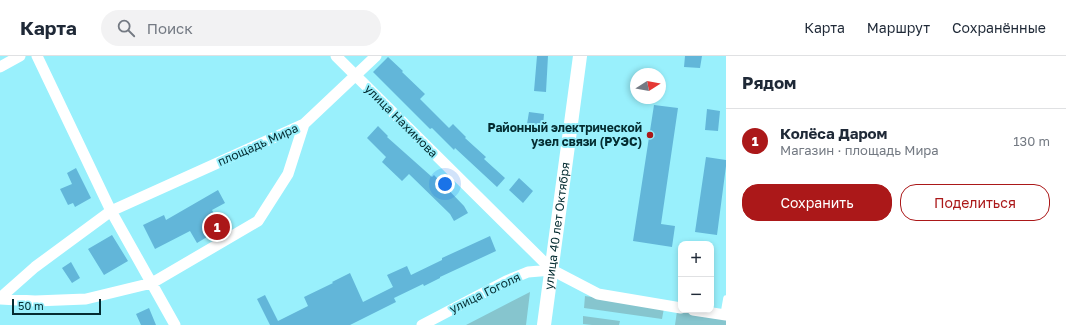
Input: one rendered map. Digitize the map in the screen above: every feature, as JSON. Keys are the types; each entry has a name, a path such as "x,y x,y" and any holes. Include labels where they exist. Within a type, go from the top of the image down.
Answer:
{"street":[{"path":"0,68 20,56"},
{"path":"37,56 111,211 175,325"},
{"name":"улица Нахимова","path":"336,56 552,270 598,294 678,307"},
{"path":"304,124 376,56"},
{"name":"улица 40 лет Октября","path":"544,325 580,56"},
{"name":"площадь Мира","path":"0,299 34,267 111,211 304,124"},
{"name":"площадь Мира","path":"0,299 35,301 86,299 152,283 258,221 288,174 304,124"},
{"name":"улица Гоголя","path":"422,325 506,281 528,272 552,270"},
{"path":"712,313 725,315"}],"lane":[{"path":"725,315 726,298"}],"shaded area":[{"path":"530,292 526,325 466,325"},
{"path":"585,296 664,308 662,319 584,308"},
{"path":"677,311 678,313 689,313 726,319 726,325 675,325"},
{"path":"583,316 620,321 619,325 583,324"}],"building":[{"path":"537,56 548,56 546,92 534,91"},
{"path":"685,56 702,56 700,68 684,67"},
{"path":"388,57 425,94 420,99 449,128 453,124 466,137 465,138 486,157 484,159 505,178 497,187 455,148 454,150 432,128 430,129 373,72"},
{"path":"654,105 678,108 661,224 675,226 672,247 633,241"},
{"path":"707,109 720,111 718,131 705,130"},
{"path":"529,112 544,114 543,126 527,124"},
{"path":"378,126 388,136 387,137 432,177 434,175 464,206 468,213 454,221 450,214 409,174 402,181 382,162 386,157 367,138"},
{"path":"706,157 726,160 717,235 695,232"},
{"path":"76,168 91,198 75,207 73,203 68,205 60,189 72,184 67,173"},
{"path":"519,178 533,191 523,203 509,190"},
{"path":"218,190 225,203 212,210 222,228 197,243 190,231 155,249 143,225 164,215 166,220"},
{"path":"112,235 128,261 104,275 88,249"},
{"path":"490,236 496,251 424,286 423,284 394,298 396,302 350,325 270,325 257,299 265,295 278,321 308,306 304,297 350,273 363,302 393,287 387,275 407,266 411,275 442,260 442,258"},
{"path":"71,262 80,278 72,283 62,268"},
{"path":"149,308 156,325 141,325 136,314"}],"place":[{"name":"Районный электрической узел связи (РУЭС)","path":"650,135"},
{"name":"Колёса Даром","path":"217,227"}]}
